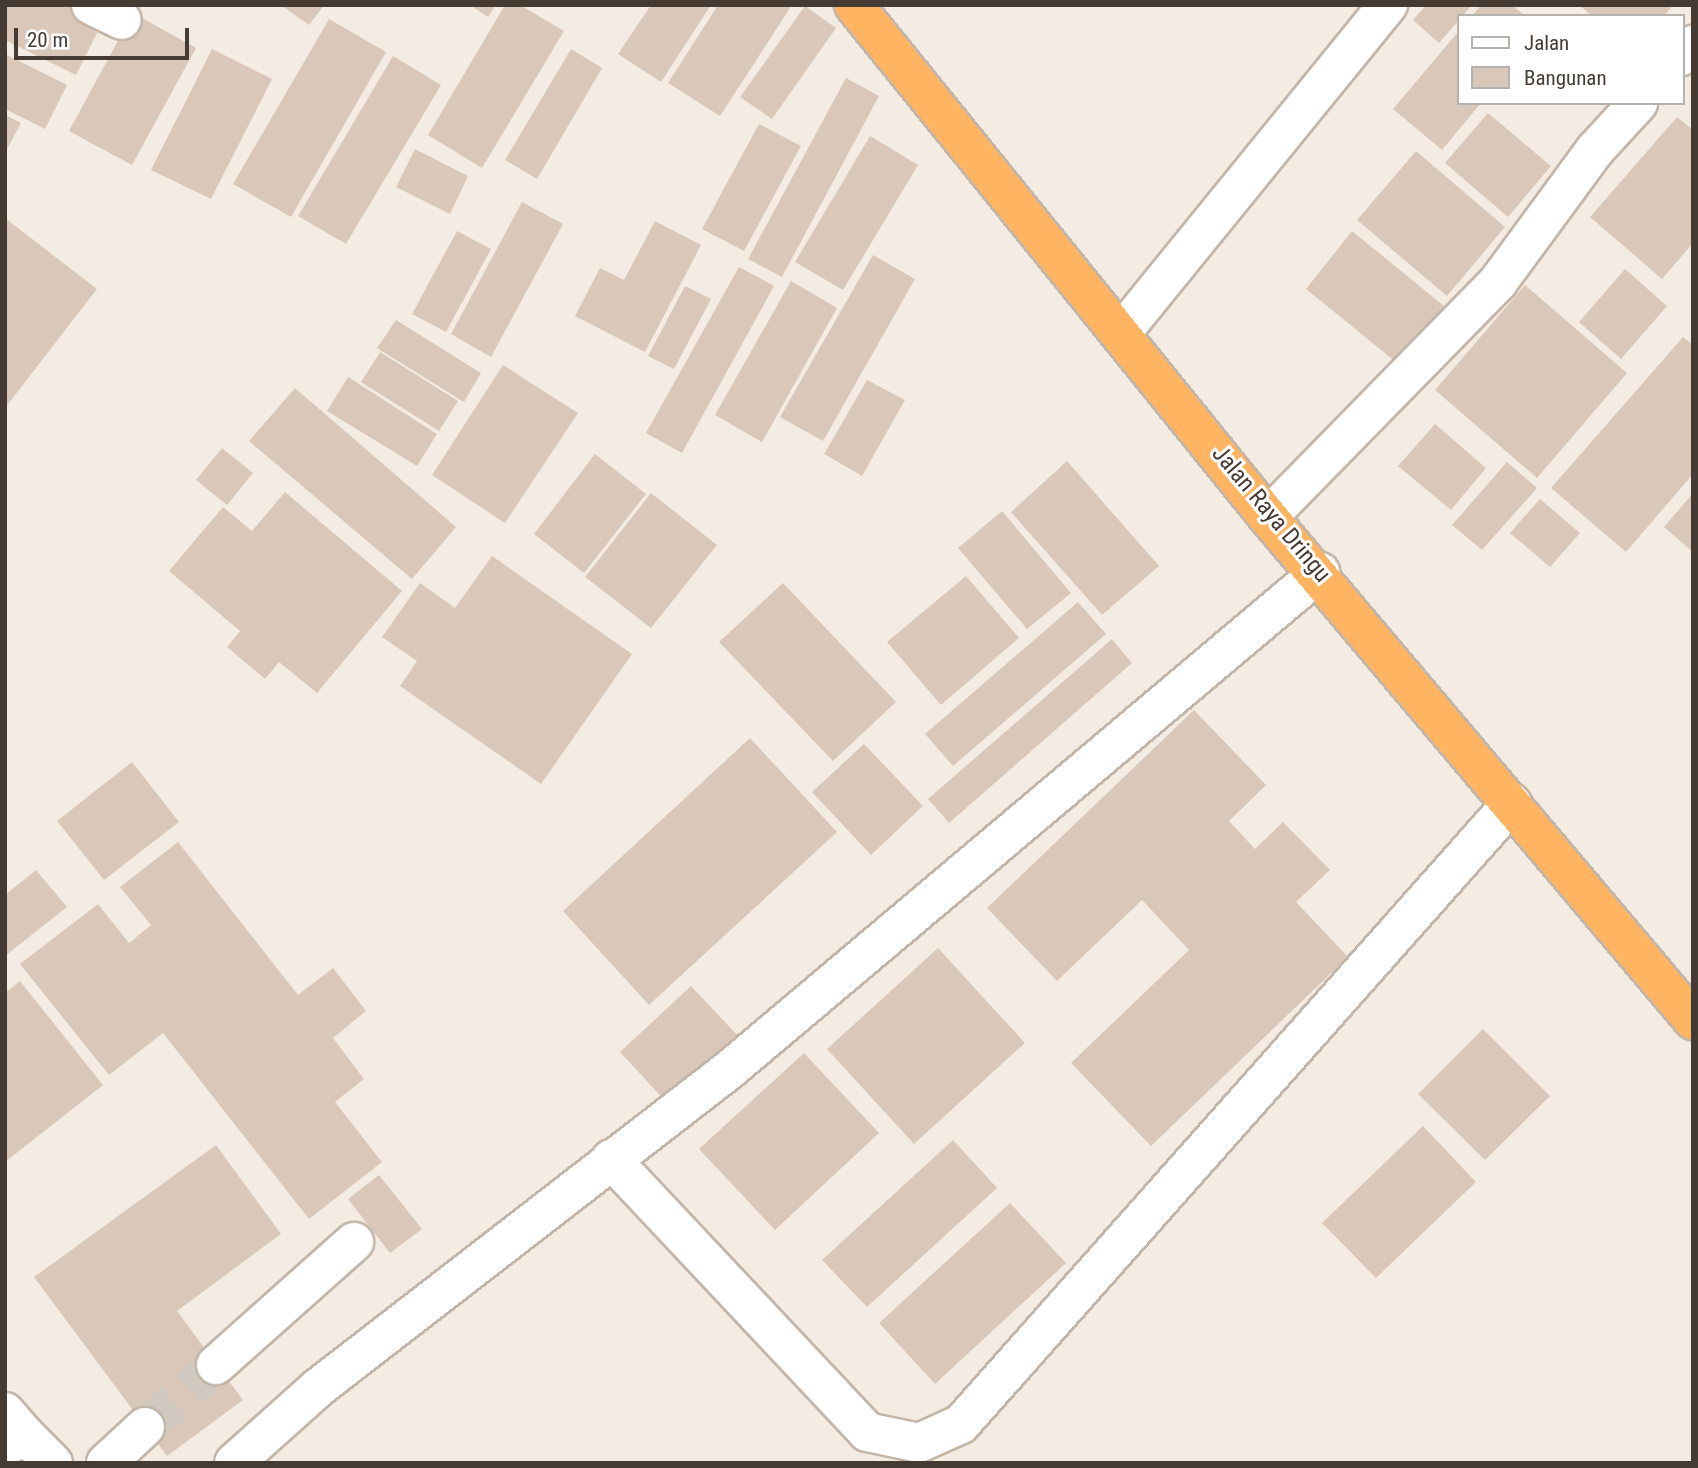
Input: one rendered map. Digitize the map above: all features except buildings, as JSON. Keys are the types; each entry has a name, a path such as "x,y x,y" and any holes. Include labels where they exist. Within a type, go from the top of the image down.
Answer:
{"highway":[{"name":"Jalan Raya Dringu","path":"854,5 1122,332 1268,517 1320,572 1693,1020"}],"street":[{"path":"1122,332 1388,5"},
{"path":"1268,517 1498,282 1595,150 1636,105"},
{"path":"234,1463 319,1387 611,1159 730,1070 1320,572"},
{"path":"611,1159 867,1432 919,1443 961,1424 1512,803"},
{"path":"216,1364 354,1242"},
{"path":"106,1463 145,1427"},
{"path":"12,1432 53,1463"}],"tunnel":[{"path":"145,1427 216,1365"}]}
